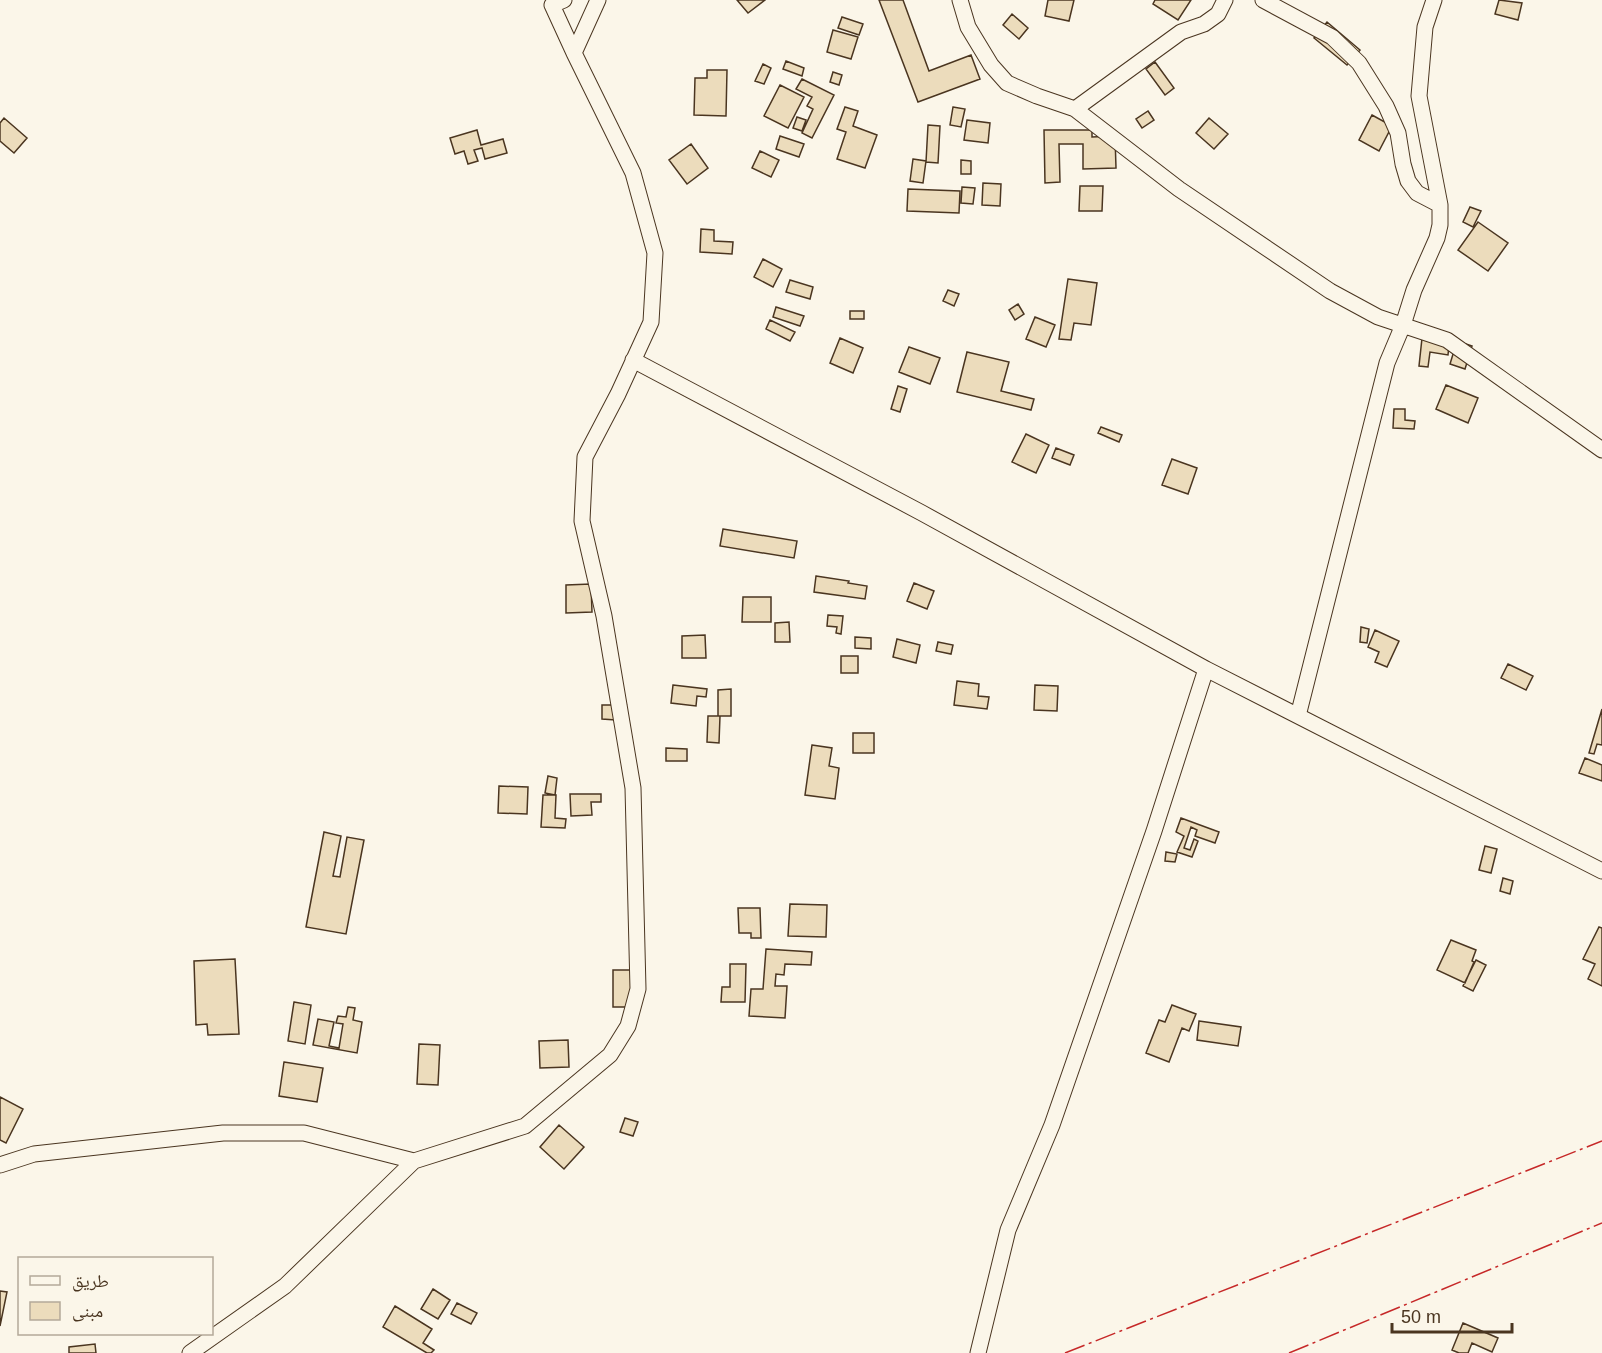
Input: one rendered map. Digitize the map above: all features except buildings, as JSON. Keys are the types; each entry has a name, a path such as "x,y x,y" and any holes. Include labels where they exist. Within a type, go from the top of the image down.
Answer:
{"street":[{"path":"574,52 598,0"},
{"path":"960,0 968,27 991,65 1007,83 1075,109 1179,189 1330,291 1378,317 1447,340 1602,450"},
{"path":"1075,109 1180,32 1204,24 1218,14 1225,0"},
{"path":"1263,0 1332,37 1359,63 1386,106 1398,133 1408,181 1418,193 1440,205"},
{"path":"1298,716 1387,363 1403,326 1414,290 1437,238 1440,225 1440,205 1419,96 1425,27 1434,0"},
{"path":"190,1353 285,1286 414,1161 525,1126 610,1055 628,1026 638,989 633,788 604,615 582,520 585,457 651,322 655,253 633,173 574,52 554,2"},
{"path":"633,360 922,513 1206,669 1602,871"},
{"path":"978,1353 1008,1230 1052,1125 1154,831 1206,669"},
{"path":"0,1165 34,1154 223,1133 304,1133 414,1161"}],"power":[{"path":"1065,1353 1602,1141"},
{"path":"1289,1353 1602,1223"}]}
